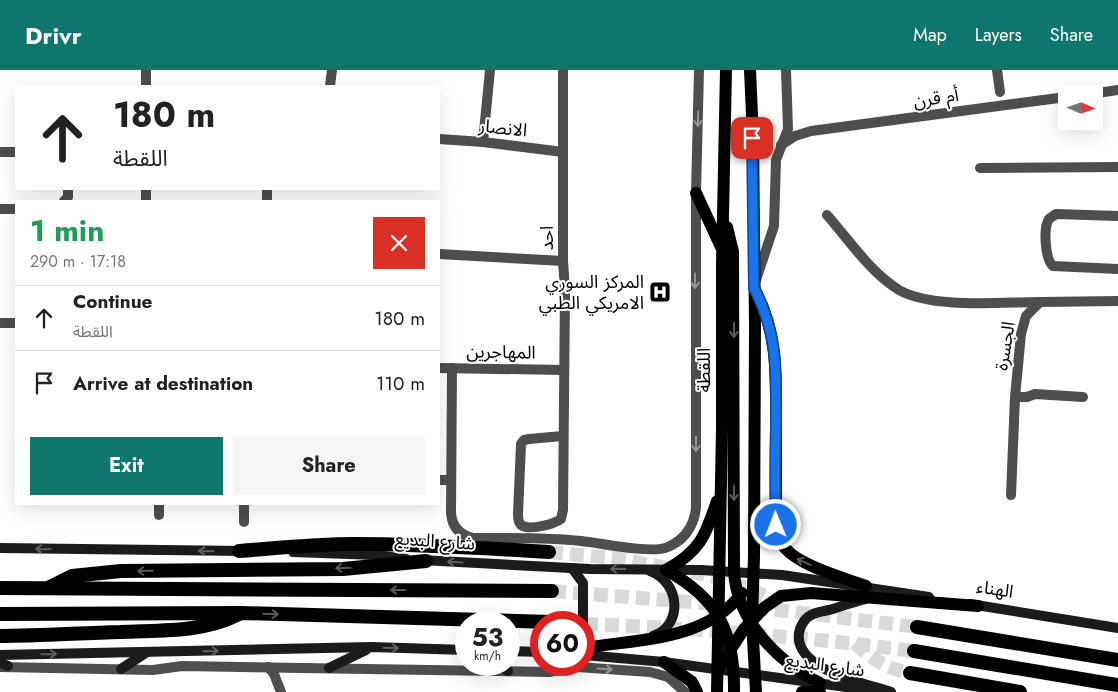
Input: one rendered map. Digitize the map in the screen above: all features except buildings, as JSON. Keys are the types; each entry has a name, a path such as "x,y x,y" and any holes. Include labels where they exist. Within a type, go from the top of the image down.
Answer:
{"highway":[{"path":"240,551 353,544 419,545 548,552"},
{"path":"49,588 72,576 106,572 343,568 426,561"},
{"path":"0,588 552,591"},
{"path":"0,614 242,613 530,621"},
{"path":"0,636 179,630 226,621 242,613"},
{"path":"917,627 1118,660"},
{"path":"914,651 1118,685"},
{"path":"910,673 1020,692"}],"main road":[{"name":"اللقطة","path":"717,692 726,70"},
{"path":"750,70 755,336 752,621 756,692"},
{"path":"696,193 722,250"},
{"path":"723,213 733,252 734,572 738,598 768,645 820,688"},
{"path":"754,288 764,309 771,331 776,361 776,512 778,536 784,548 796,558 867,592"},
{"path":"720,489 712,515 696,549 684,560 666,570 692,587 719,616 732,646 734,692"},
{"name":"شارع البديع","path":"0,548 376,555 426,561 572,568 719,571 782,575 867,592"},
{"path":"572,568 583,583 582,611"},
{"path":"645,569 657,574 666,581 673,592 675,604 673,616 666,627 657,635 645,639"},
{"path":"595,646 682,632 704,624 719,616 738,598 753,573"},
{"path":"867,592 810,615 803,622 799,630 798,640 800,649 813,662 835,673 892,692"},
{"path":"717,670 732,646 752,621 765,607 781,596 811,593 867,592 978,606"},
{"name":"الهناء","path":"978,606 1118,628"},
{"path":"329,668 371,647"},
{"path":"0,654 371,647 455,650"},
{"path":"121,669 147,652"},
{"name":"شارع البديع","path":"595,655 734,672 820,688 882,692"},
{"path":"664,662 692,682 689,692"},
{"path":"802,692 820,688"}],"street":[{"path":"146,70 146,85"},
{"path":"330,85 332,70"},
{"path":"483,142 490,70"},
{"name":"احد","path":"563,70 563,261 565,290 563,510 561,519 550,525 526,527 521,525 518,521 521,444 524,440 528,439 563,436"},
{"name":"اللقطة","path":"683,537 693,522 696,508 696,193 699,70"},
{"path":"754,288 774,226 776,160 787,135 786,70"},
{"path":"997,70 1000,92"},
{"path":"1103,92 1118,90"},
{"name":"أم قرن","path":"781,145 795,136 811,131 1058,98"},
{"path":"788,115 794,125 811,131"},
{"name":"الانصار","path":"440,139 483,142 563,152"},
{"path":"0,152 15,152"},
{"path":"980,168 1118,167"},
{"path":"0,209 15,209"},
{"path":"1118,216 1056,214 1050,218 1047,225 1046,255 1053,266 1118,269"},
{"path":"827,215 873,268 899,289 912,296 945,302 1118,302"},
{"path":"440,254 563,261"},
{"name":"الجسرة","path":"1011,494 1015,393 1023,323 1026,316 1040,302"},
{"path":"0,322 15,323"},
{"name":"المهاجرين","path":"440,368 563,370"},
{"path":"440,480 451,480 452,368"},
{"name":"الجسرة","path":"1015,393 1028,390 1035,394 1083,397"},
{"name":"شارع البديع","path":"451,480 451,519 457,530 467,536 574,540 650,549 669,546 683,537"},
{"path":"159,505 159,515"},
{"path":"244,505 244,522"},
{"path":"3,665 158,670 182,666 455,668"},
{"path":"268,667 274,674 281,692"},
{"path":"520,669 554,672 581,667 650,672 668,677 689,692"},
{"path":"281,692 286,676 291,668"}],"tunnel":[{"path":"549,552 614,558 667,568"},
{"path":"691,572 715,577 738,585 783,605"},
{"path":"552,591 717,604"},
{"path":"754,607 917,627"},
{"path":"595,625 749,634 832,641 914,651"},
{"path":"855,643 880,662 894,669 910,673"}],"place":[{"name":"المركز السوري الامريكي الطبي","path":"660,292"}],"route":[{"path":"752,138 754,288 771,331 776,361 776,525"}]}
